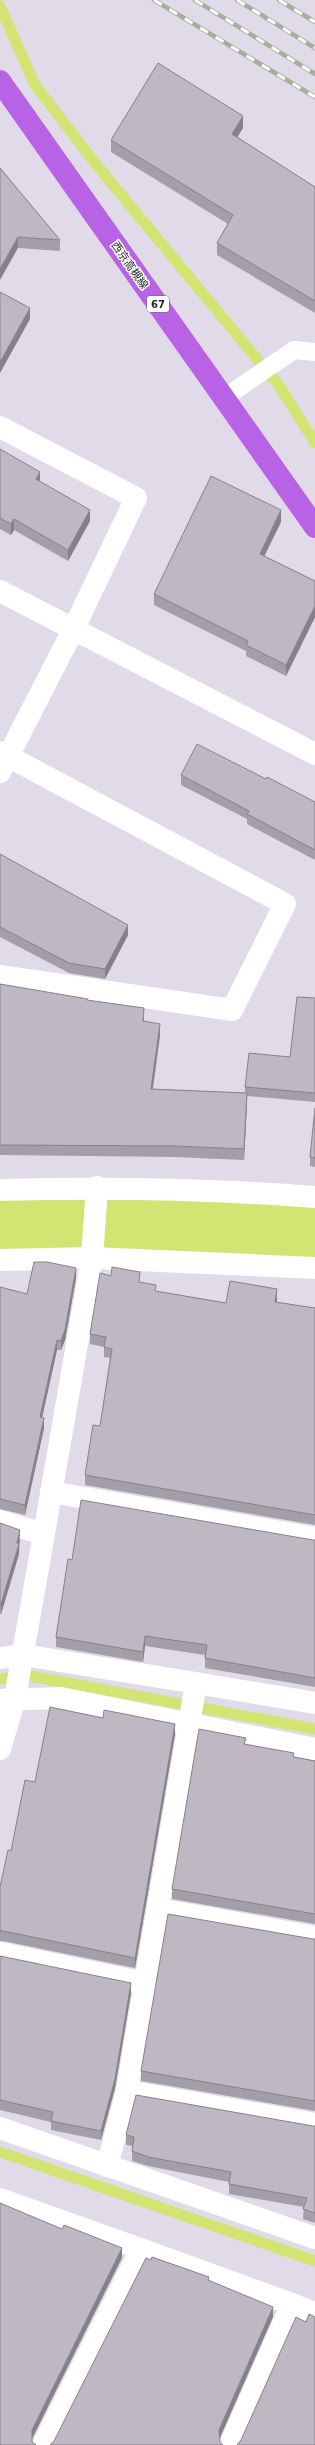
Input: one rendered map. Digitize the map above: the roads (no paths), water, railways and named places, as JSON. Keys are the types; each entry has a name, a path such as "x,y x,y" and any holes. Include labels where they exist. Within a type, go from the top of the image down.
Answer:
{"main road":[{"name":"西京高槻線","path":"0,81 315,527"}],"street":[{"path":"0,427 136,498 74,628 3,760 285,904 232,1010 0,976"},
{"path":"0,591 315,754"},
{"path":"0,1749 7,1699 23,1655 92,1258 97,1187"},
{"path":"0,1190 97,1187 315,1197"},
{"path":"0,1260 92,1258 315,1268"},
{"path":"51,1492 315,1538"},
{"path":"0,1521 44,1534"},
{"path":"0,1658 23,1655 315,1703"},
{"path":"107,2166 127,2091 196,1683"},
{"path":"7,1699 61,1698 315,1749"},
{"path":"158,1909 315,1937"},
{"path":"0,1953 145,1983"},
{"path":"127,2091 315,2124"},
{"path":"0,2128 315,2238"},
{"path":"0,2199 315,2313"},
{"path":"43,2445 141,2249"},
{"path":"230,2445 292,2304"}],"lane":[{"path":"224,398 294,350 315,352"}],"waterway":[{"path":"0,6 35,85 95,163 280,387 315,443"},
{"path":"0,1223 141,1224 315,1238"},
{"path":"0,1679 25,1675 315,1729"},
{"path":"0,2152 315,2261"}],"railway":[{"path":"154,0 315,97"},
{"path":"195,0 315,74"},
{"path":"237,0 315,48"},
{"path":"279,0 315,22"}]}
